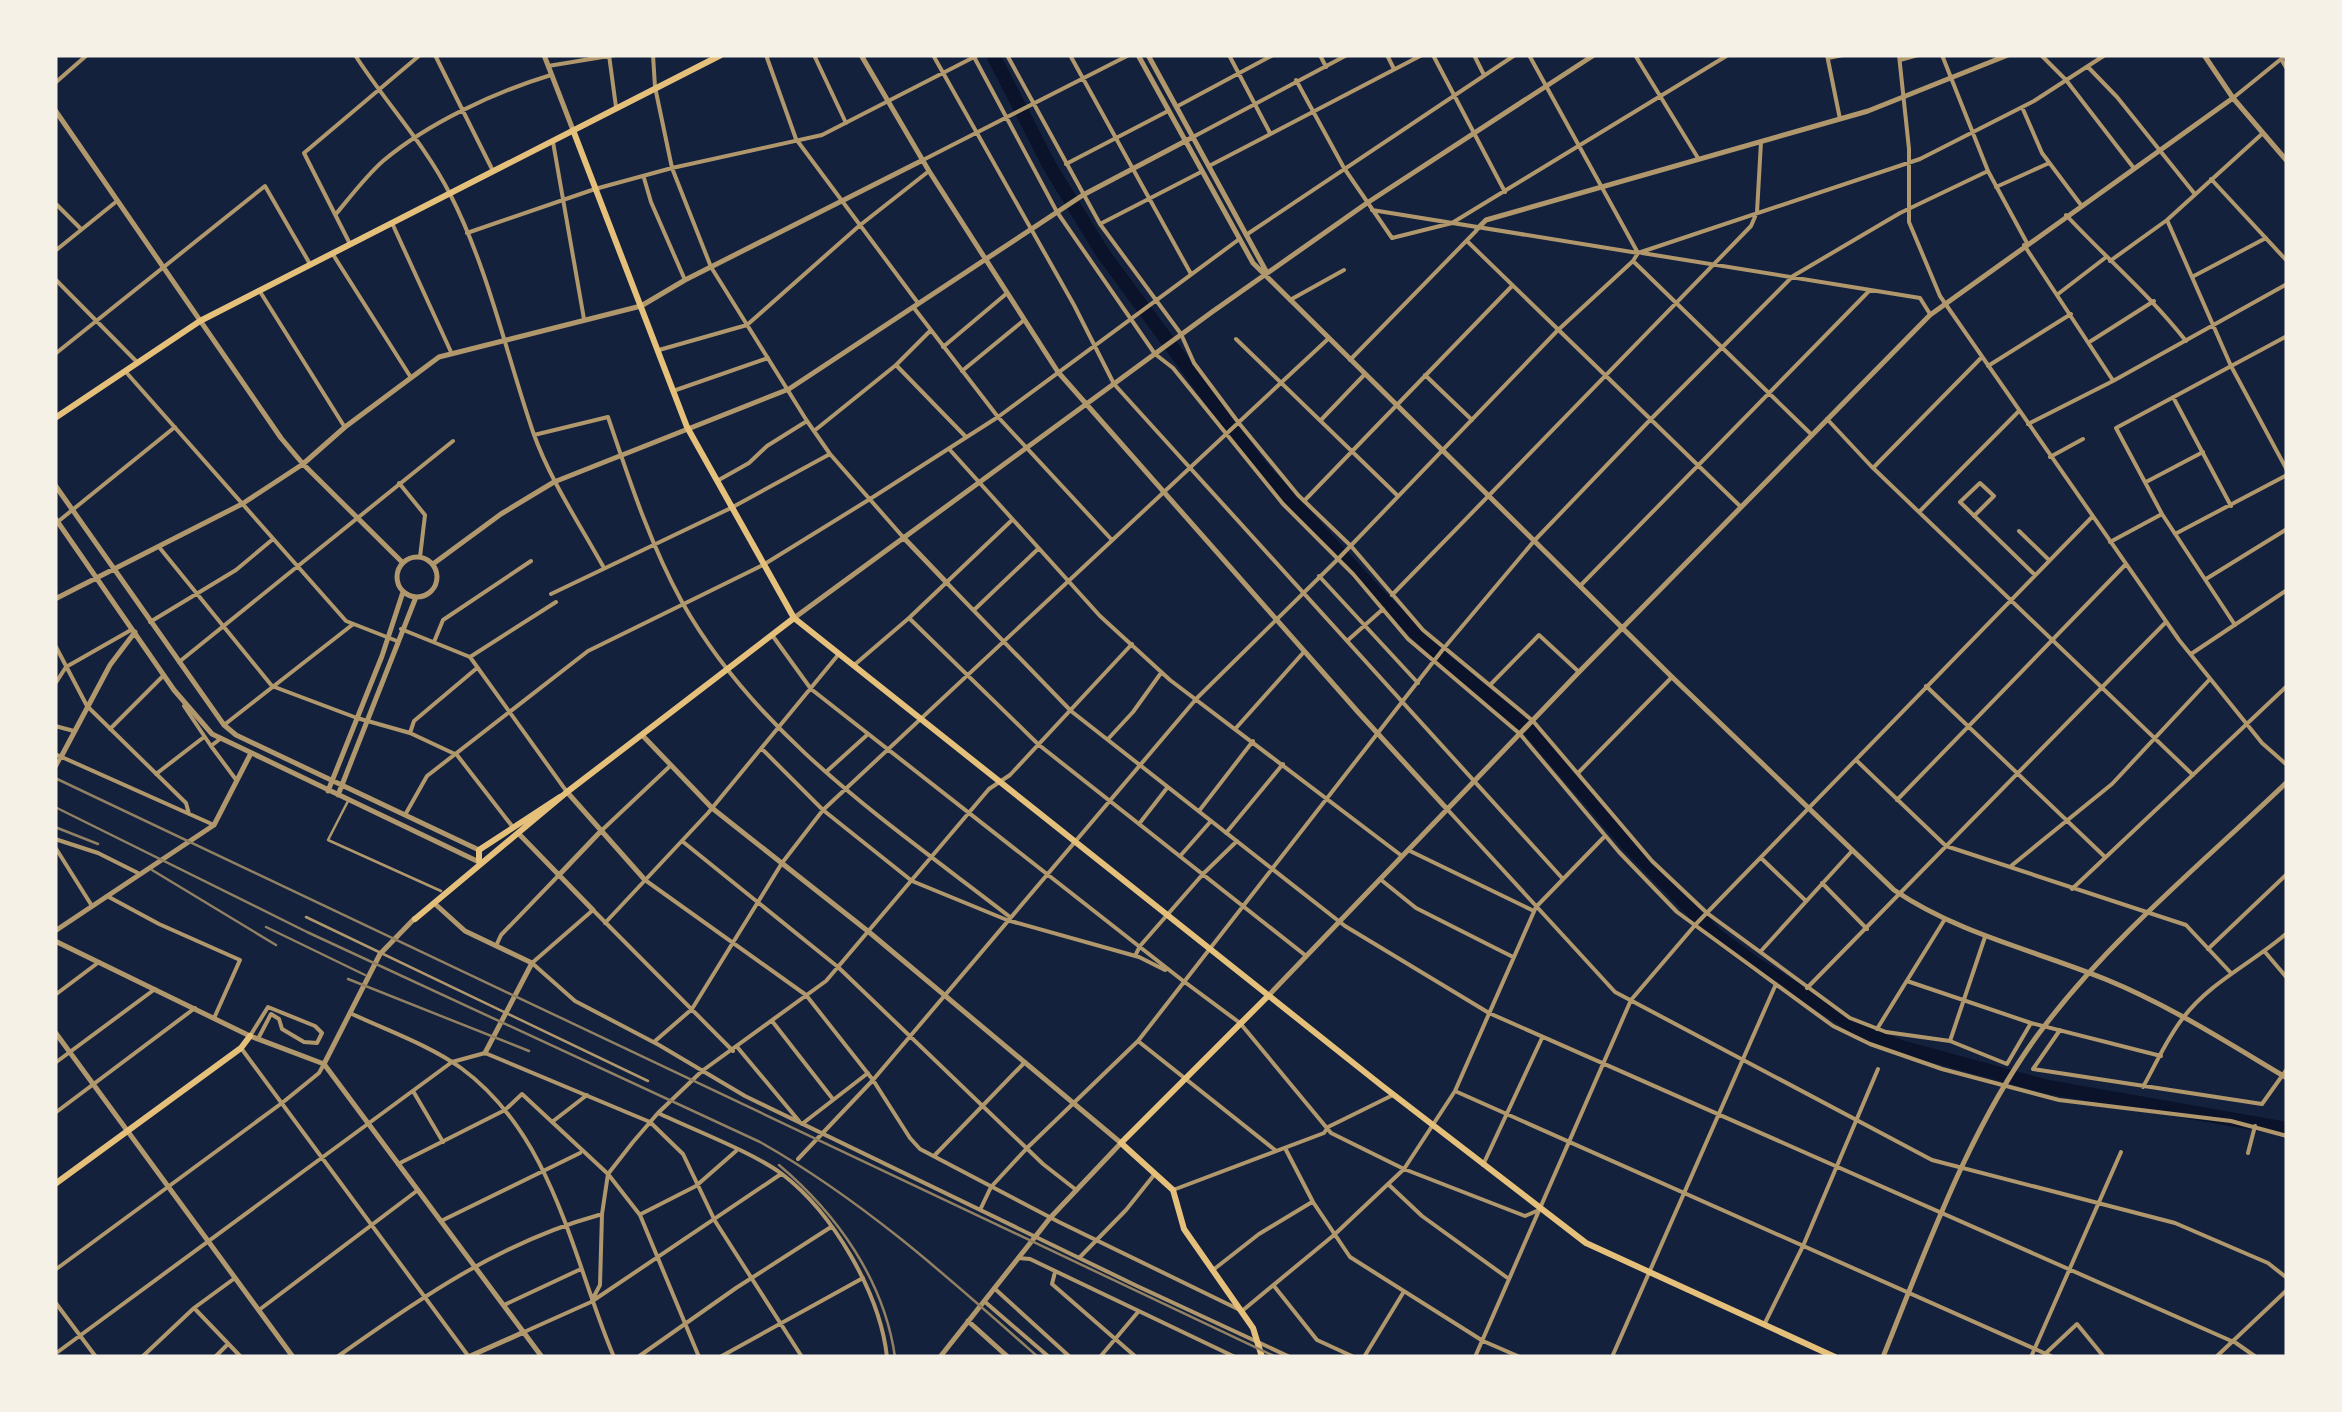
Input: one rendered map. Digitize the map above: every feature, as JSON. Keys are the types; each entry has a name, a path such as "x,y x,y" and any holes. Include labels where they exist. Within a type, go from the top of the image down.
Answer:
{"main road":[{"path":"55,418 200,321 715,56"},
{"path":"573,130 687,427 794,618 1539,1210 1586,1243 1835,1357"},
{"path":"479,862 480,850 643,736 794,618"},
{"path":"415,919 564,794"},
{"path":"1262,1357 1242,1311 1184,1229 1173,1190 1121,1143 1268,996"},
{"path":"55,1184 254,1037"}],"street":[{"path":"55,83 87,55"},
{"path":"355,55 450,193 504,338 534,434 554,482 604,568"},
{"path":"350,244 304,153 420,55"},
{"path":"435,55 493,172"},
{"path":"544,55 573,130"},
{"path":"548,66 611,55 616,108"},
{"path":"653,55 655,87 672,168 712,267 790,389 806,421 903,536 1071,711 1340,921 1490,1013 2233,1341 2256,1357"},
{"path":"766,55 796,140 860,226 930,331 998,417 1112,540"},
{"path":"814,55 846,124"},
{"path":"861,55 929,171 1058,372 1535,909 1616,992 1932,1160 2176,1223 2268,1263 2287,1278"},
{"path":"934,55 1114,384 1563,879"},
{"path":"1007,55 1030,106 1100,224 1238,422 1304,501 1351,546 1443,649 1533,721 1652,862 1707,914 1850,1018 1877,1028 1950,1042 2007,1064 2031,1023"},
{"path":"1070,55 1192,274"},
{"path":"55,599 242,504 303,464 344,426 410,376 451,352 641,306 1129,55"},
{"path":"1138,55 1253,263 1672,677 1900,894 1986,937 2088,972 2183,1017 2284,1076"},
{"path":"1148,55 1267,274"},
{"path":"1229,55 1270,133"},
{"path":"1176,107 1273,55"},
{"path":"1320,55 1326,66"},
{"path":"433,564 500,514 554,482 790,389 1084,195 1347,55"},
{"path":"1387,55 1394,70"},
{"path":"1208,166 1422,55"},
{"path":"1433,55 1506,192"},
{"path":"1474,55 1484,75"},
{"path":"1246,235 1515,55"},
{"path":"1529,55 1638,252"},
{"path":"794,618 1177,337 1473,132 1594,55"},
{"path":"1635,55 1699,159"},
{"path":"1296,80 1344,168 1392,238 1452,223 1728,55"},
{"path":"1840,119 1827,56 1842,55"},
{"path":"1918,55 1899,58 1909,222 1944,303 2190,655 2247,725 2287,765"},
{"path":"1942,55 1988,170 2025,244 2113,381"},
{"path":"1350,360 1486,220 1840,119 1952,80 2008,55"},
{"path":"2041,55 2066,80 2133,167"},
{"path":"798,1159 874,1080 1197,698 1638,252 1908,163 2022,108 2106,55"},
{"path":"2204,55 2232,98 2287,161"},
{"path":"467,232 672,168 822,135 975,56 1057,212 1154,354 1174,368 1283,504 1408,639 1520,734 1605,836 1695,925 1833,1026 1870,1044 1942,1069 2009,1083 2059,1100 2255,1126 2287,1136"},
{"path":"1268,996 1578,672 1930,315 2284,57 2287,70"},
{"path":"2088,67 2195,194"},
{"path":"336,214 380,164 413,137 522,84 552,75"},
{"path":"2022,108 2048,164 2081,205"},
{"path":"55,110 303,464 403,563"},
{"path":"1066,164 1168,111"},
{"path":"2058,294 2167,220 2262,133"},
{"path":"552,141 584,320"},
{"path":"1392,595 1752,226 1757,212 1761,142"},
{"path":"1996,187 2048,164"},
{"path":"980,1210 992,1187 1028,1147 1138,1042 1182,980 1443,649 1534,541 1650,420 1792,276 1988,170"},
{"path":"658,350 747,326 929,171"},
{"path":"1100,224 1201,172"},
{"path":"644,177 686,280"},
{"path":"2211,179 2287,261"},
{"path":"56,350 265,186 310,264"},
{"path":"55,252 117,200"},
{"path":"55,203 81,229"},
{"path":"1372,210 1920,298 1930,315"},
{"path":"2066,215 2154,300 2186,340"},
{"path":"2167,220 2231,366 2287,472 2175,534"},
{"path":"392,222 451,352"},
{"path":"2192,276 2266,238"},
{"path":"405,815 427,776 588,650 763,565 870,499 998,417 1238,240"},
{"path":"1468,242 1741,508"},
{"path":"332,253 410,376"},
{"path":"1633,261 1812,434"},
{"path":"1290,300 1344,270"},
{"path":"55,279 138,362"},
{"path":"2028,424 2287,284"},
{"path":"1304,501 1511,287"},
{"path":"258,290 344,426"},
{"path":"1580,586 1870,290"},
{"path":"943,347 1006,294"},
{"path":"2089,342 2154,300"},
{"path":"1988,366 2071,314"},
{"path":"962,372 1024,320"},
{"path":"814,430 896,365 930,331"},
{"path":"2234,625 2162,514 2116,428 2286,338"},
{"path":"1236,339 1398,496"},
{"path":"654,1042 692,1008 782,863 823,810 1328,339"},
{"path":"673,390 769,358"},
{"path":"1873,468 1982,358"},
{"path":"896,365 966,437"},
{"path":"125,371 352,625 397,641"},
{"path":"1321,420 1365,374"},
{"path":"1425,376 1472,420"},
{"path":"2173,397 2230,506"},
{"path":"1920,512 2019,411"},
{"path":"534,434 608,417 682,602 728,670 777,729 1008,918"},
{"path":"1827,418 1873,468 2193,775"},
{"path":"717,480 749,463 767,446 806,421"},
{"path":"175,428 73,512 56,521 237,781"},
{"path":"2050,457 2083,438"},
{"path":"178,662 454,441"},
{"path":"949,449 1069,582 1162,672 1402,856"},
{"path":"2146,482 2202,452"},
{"path":"551,594 731,508 830,454"},
{"path":"1974,516 1984,506 1994,496 1980,482 1960,502 1973,514 1985,526 1998,538 2034,575"},
{"path":"398,483 425,516 420,557"},
{"path":"55,485 224,725 236,735 332,782 480,850"},
{"path":"2110,542 2162,514"},
{"path":"1476,1357 1631,1000 1695,925 2092,517"},
{"path":"853,666 910,618 1012,520"},
{"path":"2205,580 2287,529"},
{"path":"2020,531 2048,560"},
{"path":"150,622 236,570 274,539"},
{"path":"158,547 272,686 410,733 457,754 512,826"},
{"path":"974,610 1038,548"},
{"path":"420,557 433,564 436,584 426,595 416,598 403,592 398,581 403,563 420,557"},
{"path":"434,642 442,620 531,561"},
{"path":"1897,800 2126,564"},
{"path":"1319,576 1418,683"},
{"path":"2190,655 2287,590"},
{"path":"328,791 389,638 403,592"},
{"path":"338,795 416,598"},
{"path":"470,657 556,602"},
{"path":"1347,641 1382,608"},
{"path":"910,618 1039,745 1306,956"},
{"path":"1807,988 2166,622"},
{"path":"224,725 352,625"},
{"path":"401,629 470,657 564,794 645,880 806,994 874,1080 910,1138 934,1156 1050,1218 1242,1311 1334,1235 1404,1169 1454,1092 1535,909 1605,836"},
{"path":"55,684 66,667 134,631"},
{"path":"55,768 58,756 110,665 134,631"},
{"path":"772,635 811,688 867,735 1240,1023 1330,1133 1404,1169 1524,1216 1539,1210"},
{"path":"1490,685 1539,635 1578,672"},
{"path":"591,1302 600,1285 602,1214 608,1174 650,1122 702,1072 838,968 988,790 1039,745 1132,644"},
{"path":"55,645 87,706 186,803 189,814"},
{"path":"1236,728 1304,652"},
{"path":"605,922 712,808 838,654"},
{"path":"410,733 414,721 477,668"},
{"path":"1108,740 1162,672"},
{"path":"110,728 164,674"},
{"path":"1578,774 1672,677"},
{"path":"2011,866 2112,784 2210,679"},
{"path":"1926,686 2105,857"},
{"path":"2072,888 2287,686"},
{"path":"174,690 202,725 228,744 479,862"},
{"path":"55,726 74,732"},
{"path":"826,772 867,735"},
{"path":"643,736 712,808 869,932 1121,1143 1050,1218 943,1356"},
{"path":"156,774 204,737"},
{"path":"211,746 220,739"},
{"path":"1199,811 1253,740"},
{"path":"762,748 823,810 912,880 1008,918 1151,961 1182,980"},
{"path":"56,927 214,826 250,754"},
{"path":"58,756 214,826"},
{"path":"1856,760 1946,846 2186,926 2231,973"},
{"path":"1226,833 1282,764"},
{"path":"496,946 501,935 669,766"},
{"path":"1883,1357 1963,1169 2044,1026 2088,972 2287,782"},
{"path":"1139,824 1168,787"},
{"path":"348,800 328,840 441,891"},
{"path":"1180,856 1211,821"},
{"path":"519,834 736,1049 801,1124"},
{"path":"55,838 140,874"},
{"path":"682,841 838,968 1076,1190"},
{"path":"1135,956 1203,874 1236,841"},
{"path":"55,847 92,906"},
{"path":"1408,850 1535,909"},
{"path":"1761,950 1852,850"},
{"path":"1761,858 1806,900"},
{"path":"2208,948 2287,874"},
{"path":"1380,879 1416,908 1513,957"},
{"path":"1822,883 1867,929"},
{"path":"107,896 240,960 215,1016"},
{"path":"434,903 465,931 532,963 576,1001 702,1072 801,1124 1290,1357"},
{"path":"485,1053 532,963 593,910"},
{"path":"306,917 648,1081"},
{"path":"55,1270 319,1073 380,954 415,919"},
{"path":"1877,1028 1945,919"},
{"path":"2144,1087 2183,1017 2231,973 2287,933"},
{"path":"1950,1042 1986,937"},
{"path":"55,940 254,1037 324,1064 542,1357"},
{"path":"2265,952 2287,978"},
{"path":"55,994 100,962"},
{"path":"1907,982 2031,1023 2161,1056"},
{"path":"1612,1357 1776,984"},
{"path":"55,1063 155,990"},
{"path":"268,1007 315,1026 322,1034 317,1044 304,1042 282,1029 280,1020 271,1014 254,1037 268,1007"},
{"path":"55,1113 195,1008"},
{"path":"350,1013 452,1062 505,1110 527,1138 566,1224 614,1357"},
{"path":"772,1022 832,1098"},
{"path":"2060,1030 2033,1069 2262,1104 2287,1068"},
{"path":"55,1032 294,1357"},
{"path":"1484,1166 1542,1037"},
{"path":"1138,1042 1277,1152"},
{"path":"241,1048 468,1357 591,1302 781,1174"},
{"path":"55,1354 452,1062 485,1053 650,1122 682,1154 715,1221 802,1357"},
{"path":"934,1156 1024,1062"},
{"path":"1764,1325 1804,1246 1878,1070"},
{"path":"801,1124 868,1073"},
{"path":"413,1092 443,1142"},
{"path":"1454,1092 2053,1357"},
{"path":"398,1164 505,1110 522,1094 608,1174 640,1215 699,1357"},
{"path":"552,1122 588,1095"},
{"path":"1173,1190 1324,1133 1328,1127 1394,1095"},
{"path":"658,1113 781,1174 831,1228 863,1278 887,1357"},
{"path":"2248,1153 2255,1126"},
{"path":"1285,1148 1350,1257 1483,1340 1517,1356"},
{"path":"640,1215 696,1186 736,1151"},
{"path":"440,1221 582,1152"},
{"path":"2031,1357 2121,1152"},
{"path":"1080,1257 1156,1174"},
{"path":"1388,1184 1422,1216 1509,1279"},
{"path":"259,1310 418,1190"},
{"path":"1213,1270 1259,1234 1314,1202"},
{"path":"338,1357 423,1295 475,1265 566,1224 602,1214"},
{"path":"638,1357 831,1228"},
{"path":"1018,1258 1030,1259 1235,1357"},
{"path":"504,1305 581,1269"},
{"path":"1055,1272 1052,1284 1136,1357"},
{"path":"142,1357 194,1308 236,1278"},
{"path":"720,1357 863,1278"},
{"path":"1274,1286 1317,1340 1354,1357"},
{"path":"994,1288 1070,1357"},
{"path":"2216,1357 2287,1290"},
{"path":"1364,1357 1404,1292"},
{"path":"984,1301 1048,1357"},
{"path":"55,1302 96,1357"},
{"path":"194,1308 240,1357"},
{"path":"1100,1357 1138,1312"},
{"path":"968,1321 1008,1357"},
{"path":"2046,1354 2077,1324 2104,1357"},
{"path":"215,1357 228,1344"}],"waterway":[{"path":"993,55 1049,165 1102,252 1260,466 1377,594 1445,661 1528,728 1629,846 1715,934 1860,1030 1901,1047 2048,1087 2287,1129"}],"railway":[{"path":"55,778 1276,1357"},
{"path":"55,807 307,932 760,1142 870,1215 1038,1357"},
{"path":"55,827 98,844"},
{"path":"152,870 276,945"},
{"path":"266,927 365,975"},
{"path":"348,979 529,1051"},
{"path":"779,1165 820,1205 855,1250 880,1301 895,1357"}]}
